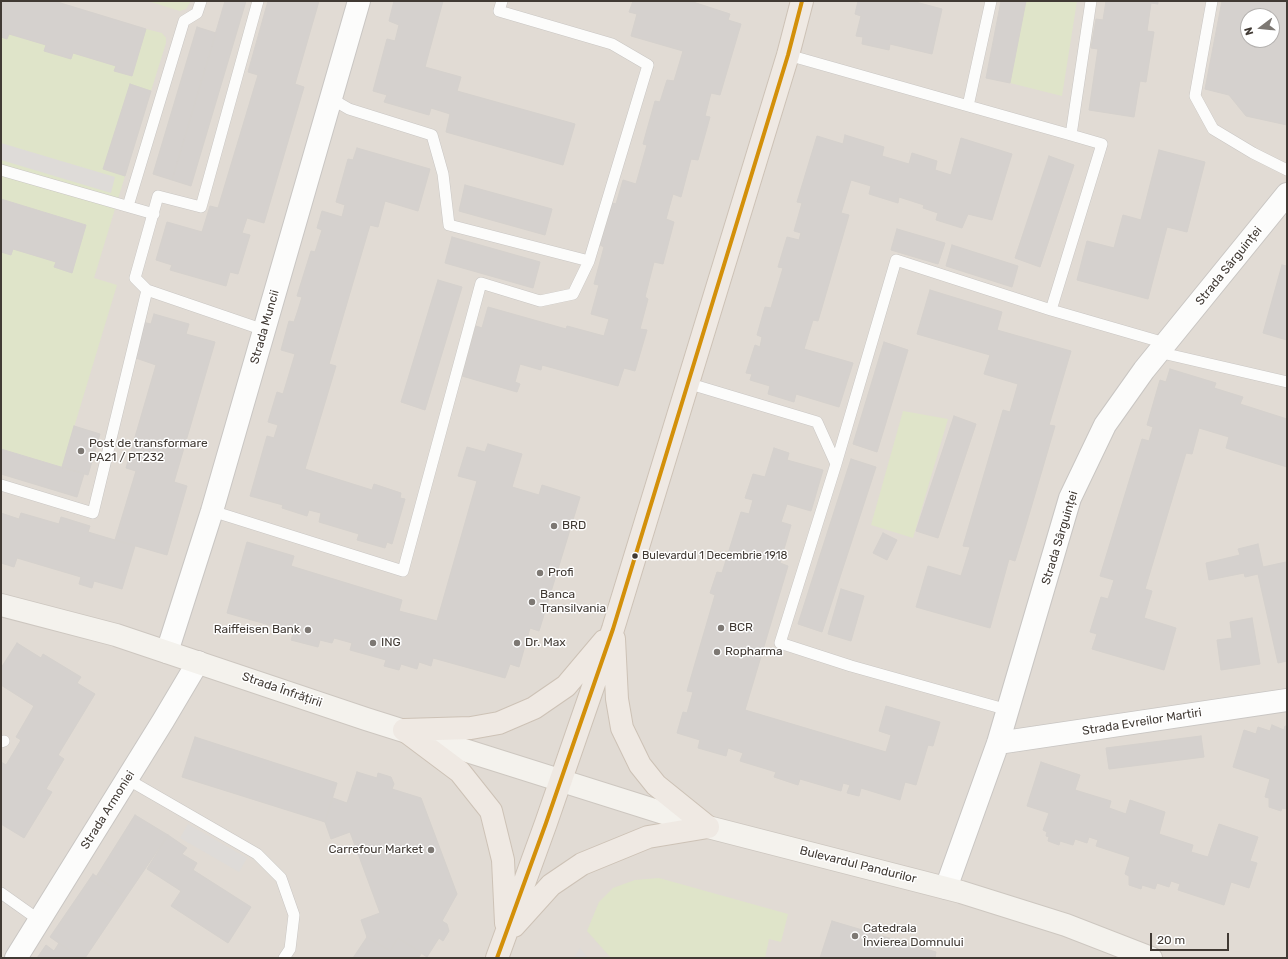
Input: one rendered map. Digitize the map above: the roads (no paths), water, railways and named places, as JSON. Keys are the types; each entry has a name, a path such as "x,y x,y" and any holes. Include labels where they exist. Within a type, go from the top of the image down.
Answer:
{"main road":[{"path":"497,958 561,781 613,629 788,55 802,1"},
{"name":"Strada Înfrățirii","path":"1,605 110,634 561,781"},
{"path":"404,730 471,728 499,723 534,708 566,686 613,629"},
{"path":"613,629 617,699 622,728 640,765 656,785 708,827"},
{"path":"404,730 460,772 491,811 503,860 506,935"},
{"name":"Bulevardul Pandurilor","path":"561,781 708,827 946,888 1066,925 1151,958"},
{"path":"506,935 551,885 582,864 648,837 708,827"}],"street":[{"name":"Strada Muncii","path":"167,652 212,512 359,1"},
{"name":"Strada Sârguinței","path":"946,888 998,744 1070,498 1105,425 1162,347 1287,194"},
{"name":"Strada Armoniei","path":"16,958 198,662"},
{"name":"Strada Evreilor Martiri","path":"998,744 1287,700"}],"lane":[{"path":"128,206 184,21 197,13 201,1"},
{"path":"258,1 201,207 158,196 135,278 147,290 264,330"},
{"path":"212,512 403,571 481,283 540,301 573,294 589,261 648,64 612,44 499,10 502,1"},
{"path":"968,106 991,1"},
{"path":"1071,135 1091,1"},
{"path":"1212,1 1195,96 1213,129 1253,153 1287,170"},
{"path":"788,55 1102,144 1052,310"},
{"path":"330,98 349,109 432,136 443,174 449,225 589,261"},
{"path":"1,170 154,214"},
{"path":"1008,710 851,666 780,644 836,464 896,260 1162,347 1287,382"},
{"path":"1,485 93,513 147,290"},
{"path":"687,383 817,422 836,464"},
{"path":"127,779 256,854 281,878 294,916 288,955"},
{"path":"1,893 39,920"}],"place":[{"name":"Post de transformare PA21 / PT232","path":"81,451"},
{"name":"BRD","path":"554,526"},
{"name":"Bulevardul 1 Decembrie 1918","path":"635,556"},
{"name":"Profi","path":"540,573"},
{"name":"Banca Transilvania","path":"532,602"},
{"name":"BCR","path":"721,628"},
{"name":"Raiffeisen Bank","path":"308,630"},
{"name":"ING","path":"373,643"},
{"name":"Dr. Max","path":"517,643"},
{"name":"Ropharma","path":"717,652"},
{"name":"Carrefour Market","path":"431,850"},
{"name":"Catedrala Învierea Domnului","path":"855,936"}]}
